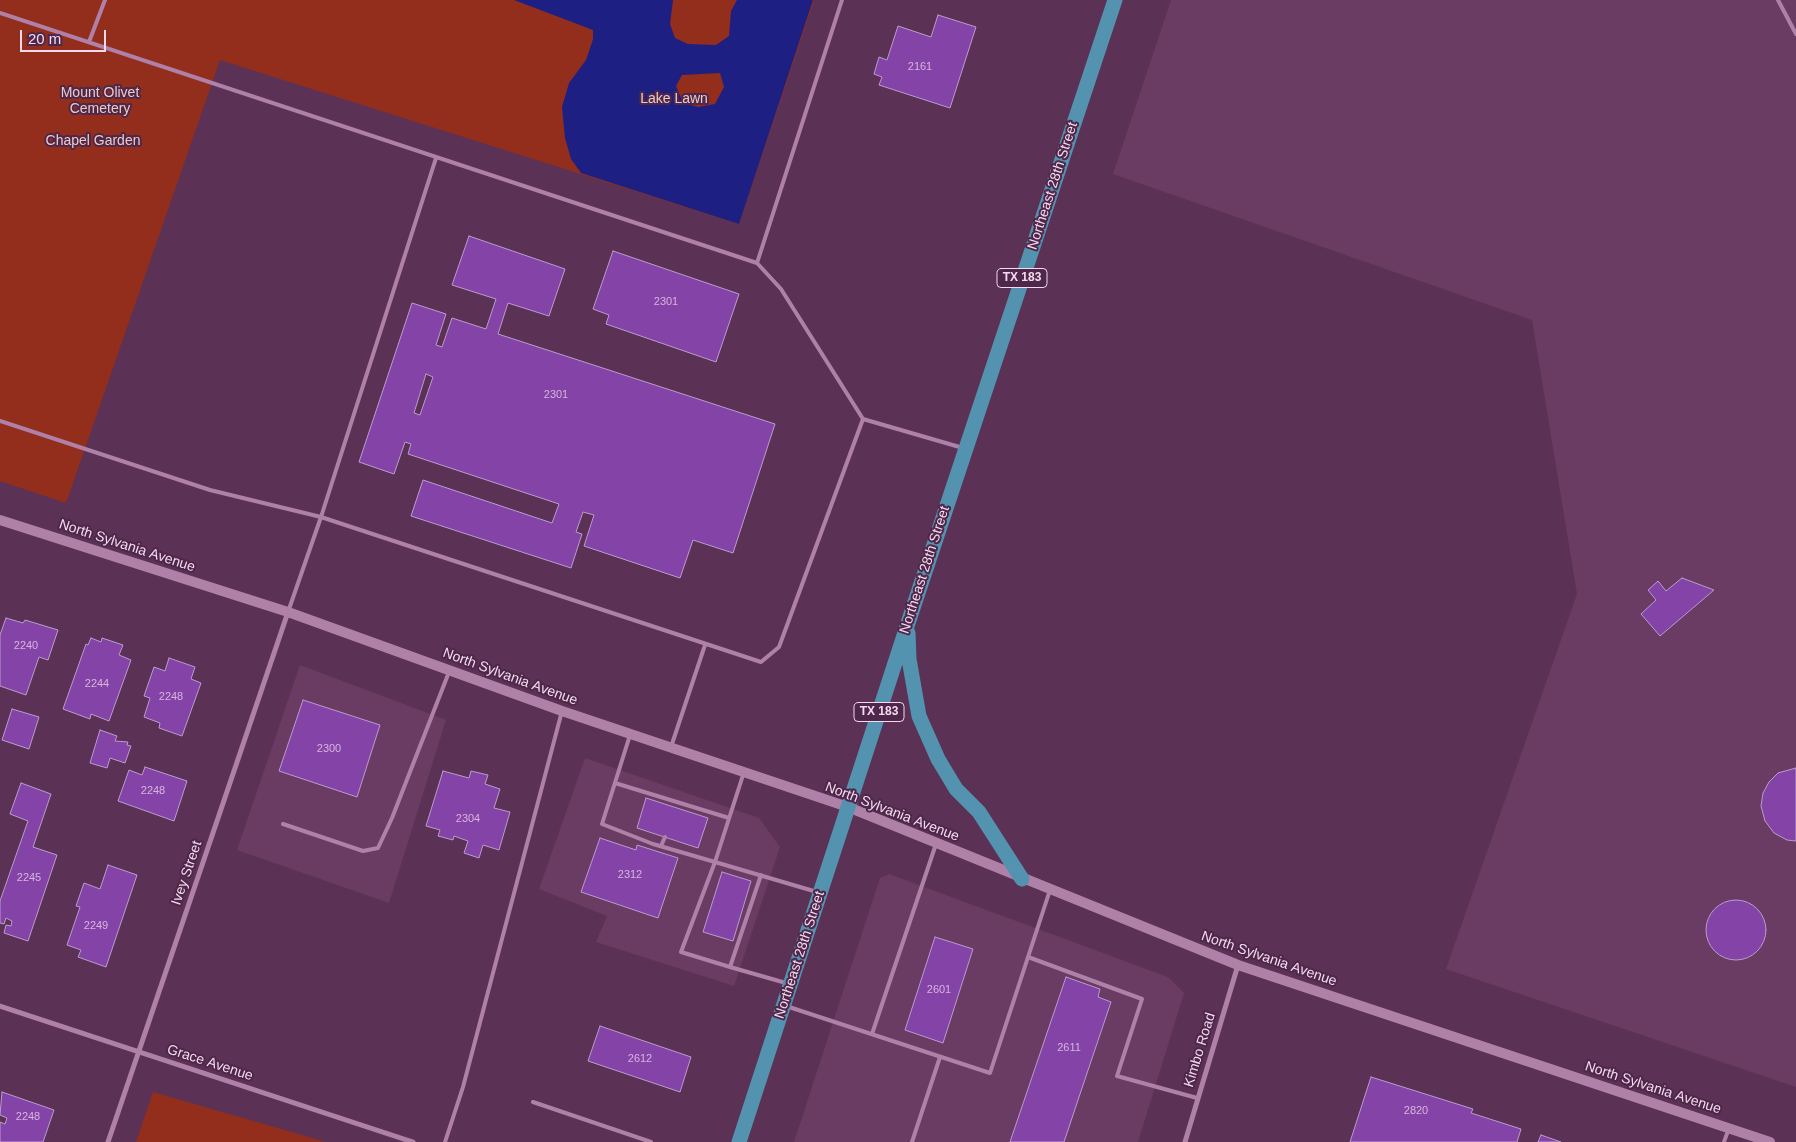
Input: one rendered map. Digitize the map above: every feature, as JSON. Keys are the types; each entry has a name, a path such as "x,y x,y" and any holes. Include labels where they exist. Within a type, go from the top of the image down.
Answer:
{"main road":[{"name":"Northeast 28th Street","path":"739,1142 907,625 1116,0"},
{"name":"North Sylvania Avenue","path":"0,520 288,612 562,711 848,807 1238,965 1770,1142"},
{"path":"907,625 909,659 919,716 938,759 956,789 979,812 1022,879"}],"street":[{"name":"Ivey Street","path":"108,1142 288,612"},
{"name":"Kimbo Road","path":"1184,1142 1238,965"},
{"name":"Grace Avenue","path":"0,1006 413,1142"}],"lane":[{"path":"89,42 105,0"},
{"path":"757,263 842,0"},
{"path":"1778,0 1796,34"},
{"path":"0,13 757,263 781,289 863,419 966,449"},
{"path":"288,612 321,517 436,158"},
{"path":"0,421 210,490 321,517 761,662 780,647 863,419"},
{"path":"671,748 705,645"},
{"path":"283,824 363,851 378,848 392,818 450,670"},
{"path":"446,1142 468,1068 562,711"},
{"path":"631,734 602,824 661,846 820,892"},
{"path":"744,772 715,862 681,952 790,984"},
{"path":"615,783 730,818"},
{"path":"675,807 676,802"},
{"path":"661,846 665,837"},
{"path":"872,1034 936,843"},
{"path":"730,967 761,876"},
{"path":"784,1005 990,1074 1050,890"},
{"path":"1028,957 1142,999 1117,1076 1197,1098"},
{"path":"912,1142 940,1057"},
{"path":"533,1102 651,1142"},
{"path":"1724,1142 1729,1128"}],"shaded area":[{"path":"514,0 673,0 670,24 675,38 688,44 716,45 729,36 731,11 737,0 813,0 739,224 581,173 571,159 565,138 562,107 569,83 586,60 593,39 593,30","holes":["720,73 724,87 715,104 698,107 683,103 676,86 682,75"]},
{"path":"1171,0 1796,0 1796,1087 1446,969 1577,594 1532,320 1113,174"},
{"path":"300,665 446,720 389,903 237,850"},
{"path":"585,758 759,818 780,847 734,986 596,942 607,916 539,889"},
{"path":"889,874 1168,977 1184,993 1138,1142 794,1142 880,878"}],"green space":[{"name":"Mount Olivet Cemetery","path":"0,0 814,0 739,224 220,60 66,503 0,481"},
{"path":"153,1092 326,1142 136,1142"}],"building":[{"path":"938,15 976,27 950,108 879,85 882,77 874,74 879,57 887,60 898,26 931,37"},
{"path":"469,236 565,269 549,316 508,303 498,334 775,424 733,553 693,540 680,578 584,546 594,515 583,512 576,532 582,534 571,568 411,516 423,480 552,523 559,504 408,454 411,444 405,442 394,474 359,462 412,303 446,314 436,345 442,347 452,318 486,329 496,299 452,285","holes":["426,374 433,377 420,415 414,413"]},
{"path":"613,251 739,294 716,362 606,324 609,315 593,309"},
{"path":"1682,578 1714,590 1660,636 1641,614 1656,600 1648,590 1658,581 1666,591"},
{"path":"6,618 23,623 25,620 58,630 48,660 39,657 26,695 0,686 0,635"},
{"path":"91,638 101,642 102,638 123,645 119,655 131,660 109,721 91,714 90,719 63,709 86,644 88,645"},
{"path":"169,658 195,667 191,679 201,683 182,736 159,728 160,723 144,717 150,698 144,696 154,667 165,671"},
{"path":"303,700 380,725 357,797 279,771"},
{"path":"12,709 39,717 29,749 2,740"},
{"path":"100,730 117,736 115,741 128,742 127,745 131,746 125,763 110,758 107,768 90,763"},
{"path":"145,767 187,781 174,821 118,801 129,770 142,775"},
{"path":"1796,768 1796,841 1787,840 1774,833 1765,821 1761,806 1763,793 1769,782 1778,773"},
{"path":"443,771 469,778 471,771 488,775 485,784 500,789 494,808 510,812 499,850 483,845 479,858 464,853 468,841 454,836 453,840 438,836 440,830 426,826"},
{"path":"21,783 51,794 33,847 57,855 28,941 4,933 6,925 11,926 12,921 6,918 4,924 0,923 0,901 28,821 10,814"},
{"path":"646,798 708,818 698,848 637,828"},
{"path":"600,838 636,850 637,845 678,858 658,918 581,892"},
{"path":"108,865 137,875 106,967 78,957 81,950 67,945 80,907 76,906 84,883 100,889"},
{"path":"722,872 751,881 733,941 703,932"},
{"path":"1730,900 1742,900 1753,905 1761,913 1766,924 1764,942 1753,955 1742,960 1730,960 1719,955 1711,947 1706,936 1706,924 1711,913 1719,905"},
{"path":"935,937 973,949 943,1043 905,1030"},
{"path":"1066,977 1100,989 1098,997 1111,1002 1064,1142 1010,1142"},
{"path":"600,1026 691,1057 680,1092 588,1061"},
{"path":"1371,1077 1473,1109 1471,1113 1521,1129 1517,1142 1350,1142"},
{"path":"2,1092 54,1110 43,1142 0,1142 0,1122 5,1124 7,1118 0,1115"},
{"path":"1541,1135 1561,1142 1538,1142"}],"park label":[{"name":"Lake Lawn","path":"674,99"},
{"name":"Chapel Garden","path":"93,141"}]}
